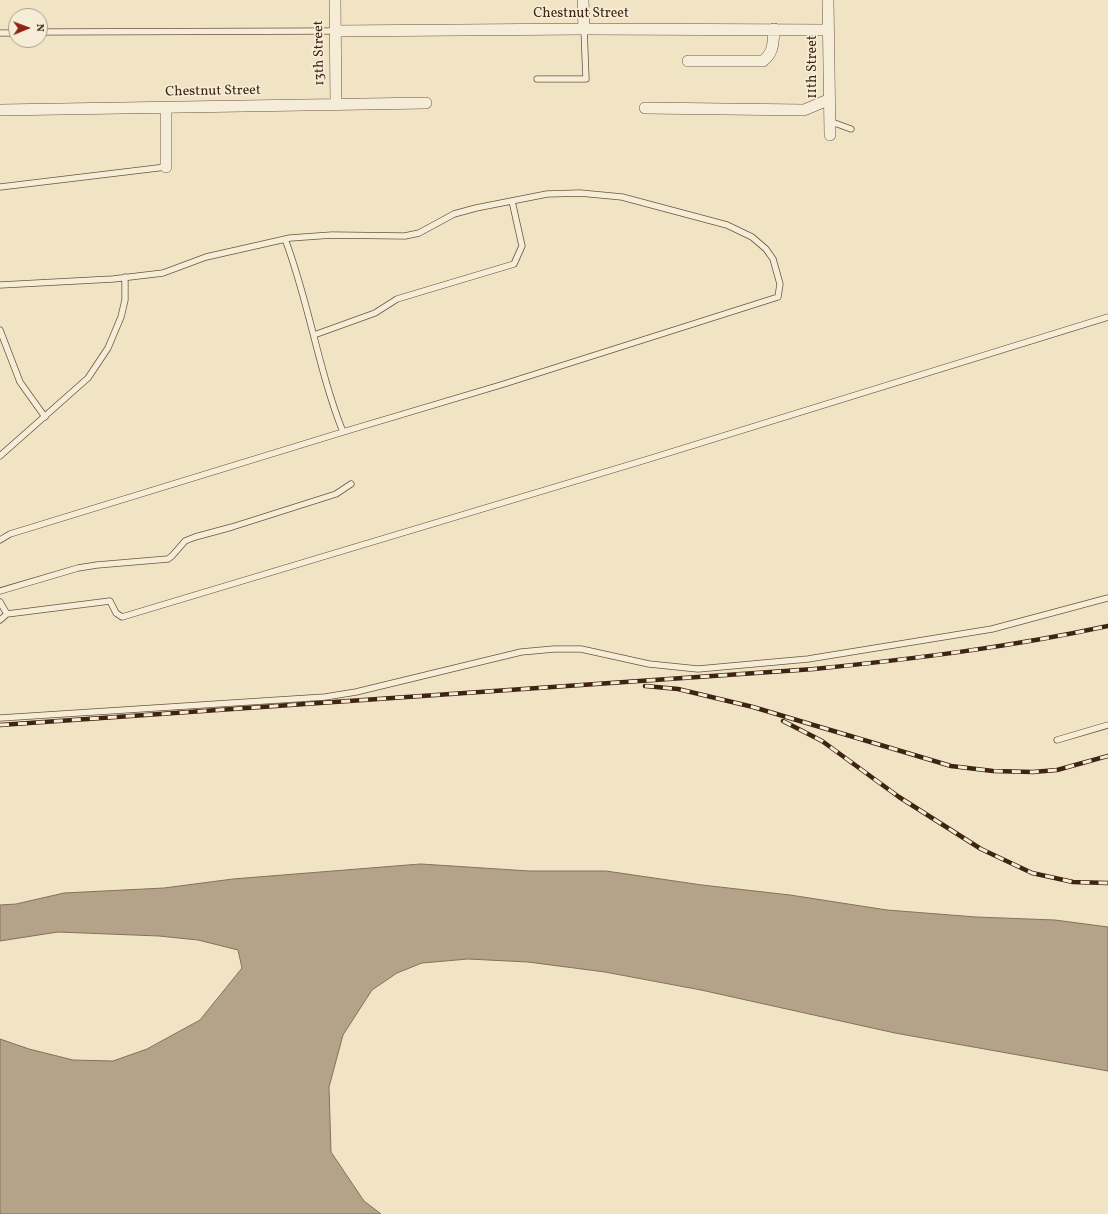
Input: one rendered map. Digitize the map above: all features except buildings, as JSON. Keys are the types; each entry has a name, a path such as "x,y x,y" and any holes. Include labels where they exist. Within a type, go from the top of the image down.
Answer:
{"street":[{"name":"13th Street","path":"335,0 336,105"},
{"path":"583,0 584,29"},
{"name":"11th Street","path":"828,0 828,100 830,134"},
{"name":"Chestnut Street","path":"335,31 584,29 828,30"},
{"path":"688,61 763,61 770,55 773,48 774,29"},
{"path":"645,108 804,110 828,100"},
{"name":"Chestnut Street","path":"0,110 426,103"},
{"path":"166,108 166,167"}],"lane":[{"path":"537,79 586,78 584,29"},
{"path":"48,32 335,31"},
{"path":"829,121 851,129"},
{"path":"0,187 166,167"},
{"path":"0,284 125,277 163,273 206,257 285,239 332,235 405,236 419,233 454,214 547,194 580,193 622,197 727,225 752,238 766,249 772,259 778,278 778,297 504,384 10,534 0,540"},
{"path":"314,335 375,313 397,299 514,264 522,246 512,201"},
{"path":"285,239 295,265 328,390 343,432"},
{"path":"0,456 88,378 108,348 121,317 125,300 125,277"},
{"path":"0,620 7,614 110,601 116,613 122,617 652,458 1108,317"},
{"path":"0,330 20,382 45,417"},
{"path":"0,591 78,568 168,559 185,541 195,536 232,527 336,494 351,484"},
{"path":"0,718 325,697 356,692 521,652 554,649 580,649 649,664 698,668 793,661 992,629 1108,598"},
{"path":"0,602 7,614"},
{"path":"1057,740 1108,725"}],"shaded area":[{"path":"421,864 529,871 606,871 702,885 790,895 887,910 976,917 1055,920 1108,927 1108,1071 895,1033 701,990 605,972 528,962 468,959 422,963 397,973 372,990 343,1035 329,1087 331,1152 364,1201 381,1214 0,1214 0,1039 29,1049 73,1060 113,1061 147,1049 200,1020 242,968 238,950 198,940 159,936 58,932 0,941 0,905 16,904 64,893 164,888 233,879"}],"railway":[{"path":"0,725 814,669 962,652 1108,626"},
{"path":"645,686 678,689 753,707 951,766 993,771 1033,772 1057,770 1108,756"},
{"path":"783,721 822,741 899,797 981,849 1032,873 1073,882 1108,883"}]}
